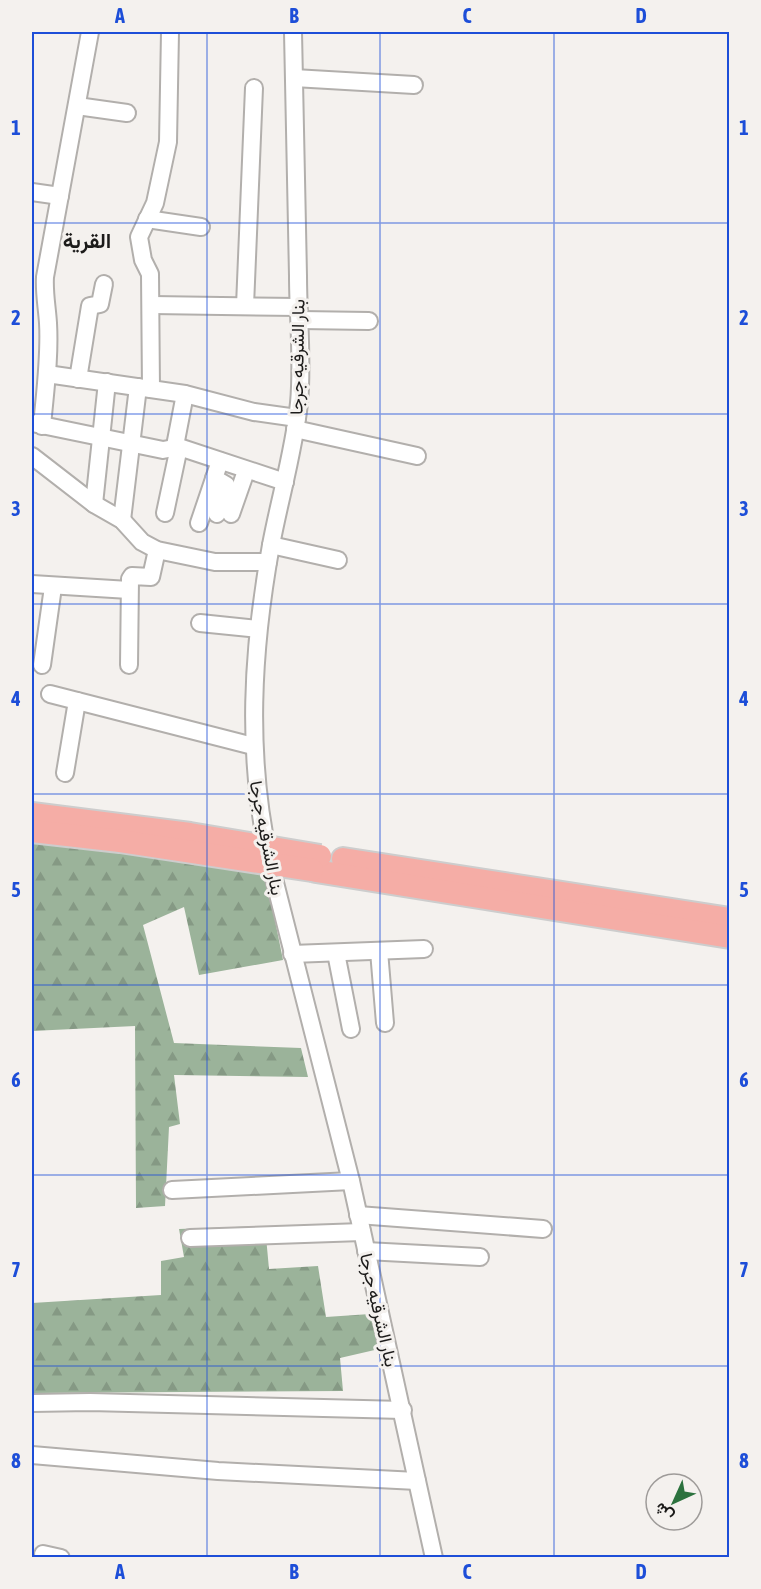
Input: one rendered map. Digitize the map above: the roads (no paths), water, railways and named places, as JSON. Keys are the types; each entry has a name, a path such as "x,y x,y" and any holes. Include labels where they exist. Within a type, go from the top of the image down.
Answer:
{"highway":[{"path":"32,814 190,834 318,863 729,937"},
{"path":"32,831 318,863 729,919"}],"street":[{"path":"90,32 60,196 38,286 48,324 47,374 37,424 162,450 177,447 285,482"},
{"path":"122,520 131,444 144,388 152,305 150,274 142,260 139,237 155,203 168,142 170,32"},
{"name":"بنار الشرقيه جرجا","path":"293,32 299,313 296,424 271,545 258,629 253,746 258,808 292,954 351,1181 434,1557"},
{"path":"294,78 414,85"},
{"path":"245,306 254,87"},
{"path":"77,106 127,113"},
{"path":"32,192 60,196"},
{"path":"147,219 201,227"},
{"path":"78,379 90,306 100,304 104,284"},
{"path":"152,305 245,306 369,321"},
{"path":"47,374 184,394 417,456"},
{"path":"94,504 103,437 107,382"},
{"path":"165,513 184,394"},
{"path":"32,456 94,504 122,520 142,542 157,550 215,562 268,562"},
{"path":"199,523 220,461"},
{"path":"214,478 226,485 224,514 246,471"},
{"path":"271,545 338,560"},
{"path":"129,665 129,590 132,576 151,577 157,550"},
{"path":"42,665 53,587"},
{"path":"32,588 129,590"},
{"path":"200,623 258,629"},
{"path":"50,694 253,746"},
{"path":"65,773 77,701"},
{"path":"292,954 424,949"},
{"path":"379,951 385,1023"},
{"path":"336,953 351,1029"},
{"path":"172,1190 351,1181"},
{"path":"358,1215 543,1229"},
{"path":"190,1238 271,1233 362,1232"},
{"path":"366,1251 480,1257"},
{"path":"32,1403 90,1402 403,1410"},
{"path":"32,1455 218,1471 417,1481"},
{"path":"43,1554 61,1557"}],"district":[{"name":"القرية","path":"87,240"}]}
